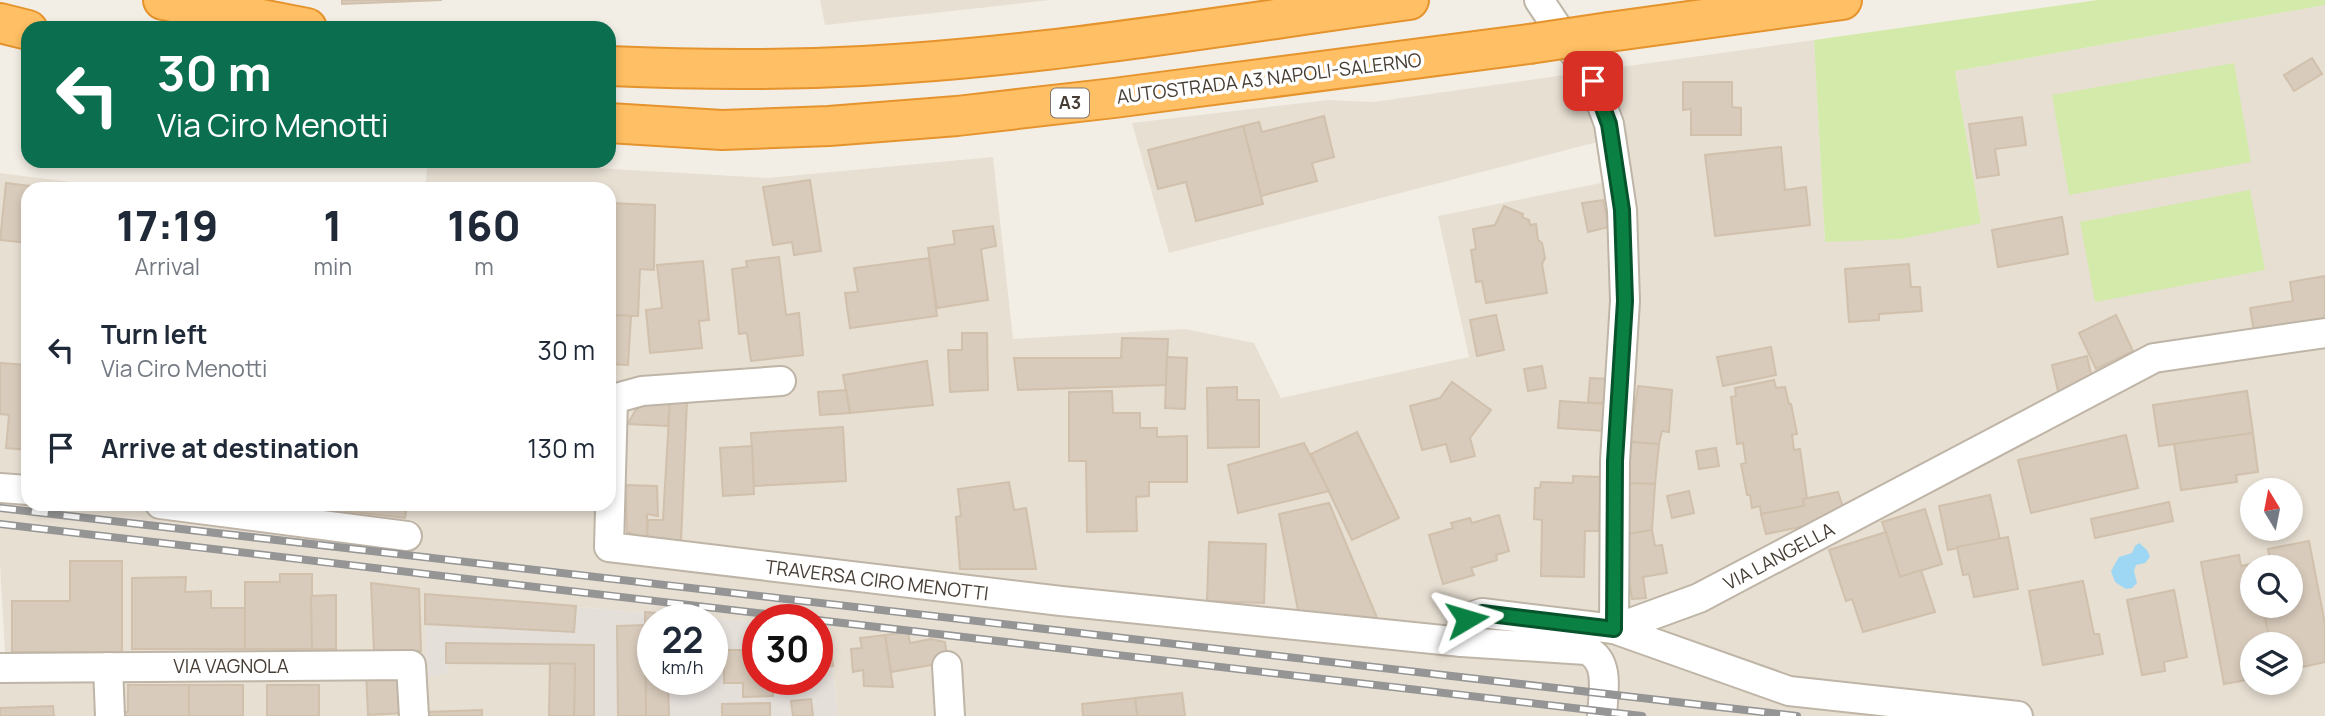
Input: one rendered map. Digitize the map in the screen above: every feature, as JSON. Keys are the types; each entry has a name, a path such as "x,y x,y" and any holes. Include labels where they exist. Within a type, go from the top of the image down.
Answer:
{"highway":[{"path":"163,0 271,21"},
{"path":"616,66 701,70 804,68 949,59 1112,41 1409,0"},
{"name":"AUTOSTRADA A3 NAPOLI-SALERNO","path":"616,123 722,130 829,126 957,116 1529,44 1842,0"},
{"path":"0,23 21,28"}],"street":[{"path":"1539,0 1593,81 1609,124 1622,210 1625,301 1615,461 1614,629"},
{"name":"VIA LANGELLA","path":"1614,629 1699,598 2154,358 2325,333"},
{"name":"TRAVERSA CIRO MENOTTI","path":"616,398 642,391 781,381"},
{"path":"0,488 21,490"},
{"path":"214,511 407,536"},
{"name":"TRAVERSA CIRO MENOTTI","path":"610,511 609,547 1061,601 1462,642"},
{"path":"1602,716 1602,663 1593,653 1586,650 1462,642 1463,625 1467,619 1482,613 1614,629 1789,691 2018,716"},
{"name":"VIA VAGNOLA","path":"0,668 411,665 414,716"},
{"path":"947,666 950,716"},
{"path":"108,667 110,716"}],"shaded area":[{"path":"820,0 1051,0 825,25"},
{"path":"2325,5 2325,716 838,716 833,667 833,604 742,604 742,621 728,619 728,604 637,604 637,612 425,594 427,676 449,673 446,663 575,664 574,716 0,716 0,653 5,652 0,565 0,173 71,182 21,182 21,511 616,511 616,182 426,182 427,168 595,168 767,178 993,157 1013,339 1185,329 1254,343 1281,398 1469,357 1438,216 1606,182 1601,141 1169,253 1132,123 1328,100 1373,102 1814,40 1825,242 1981,223 1955,71"},
{"path":"425,594 637,612 637,695 728,695 728,619 742,621 742,695 833,695 833,667 838,716 574,716 574,664 446,663 449,674 427,676"}],"green space":[{"path":"2098,0 2325,0 2325,5 1955,71 1981,223 1902,239 1825,242 1814,40"},
{"path":"2234,63 2251,162 2069,195 2052,95"},
{"path":"2250,190 2265,270 2095,302 2080,222"}],"water":[{"path":"2139,543 2150,557 2145,563 2136,565 2134,571 2137,583 2126,589 2115,582 2111,571 2119,557 2132,553"}],"building":[{"path":"342,0 442,0 342,4"},
{"path":"2312,58 2322,74 2294,91 2284,75"},
{"path":"1683,82 1732,82 1732,107 1741,108 1741,135 1691,135 1691,109 1683,110"},
{"path":"1324,116 1334,157 1312,163 1317,181 1261,196 1243,126 1259,122 1262,132"},
{"path":"2022,117 2026,145 1995,149 1999,175 1977,178 1969,124"},
{"path":"1243,126 1263,204 1196,221 1186,182 1158,189 1148,150"},
{"path":"1781,147 1785,190 1806,187 1810,225 1715,236 1705,155"},
{"path":"810,180 821,251 794,255 792,242 773,245 763,187"},
{"path":"6,183 21,185 21,242 0,240"},
{"path":"1603,200 1609,227 1588,232 1582,203"},
{"path":"616,203 655,205 654,270 640,269 638,316 616,315"},
{"path":"1504,206 1523,214 1522,217 1529,220 1530,225 1536,224 1538,240 1542,243 1545,258 1542,264 1547,293 1486,303 1482,281 1476,282 1471,250 1476,249 1473,229 1495,225"},
{"path":"2062,217 2068,254 1998,267 1992,230"},
{"path":"993,226 996,246 981,249 988,300 937,308 928,248 955,244 953,231"},
{"path":"779,257 786,315 799,313 803,355 751,361 747,333 739,334 732,269 747,267 746,261"},
{"path":"929,258 937,316 850,328 845,293 858,292 854,268"},
{"path":"703,261 709,320 699,321 702,348 650,353 646,310 662,308 657,265"},
{"path":"1909,264 1911,287 1920,287 1922,311 1879,314 1879,320 1849,322 1845,269"},
{"path":"2325,276 2325,320 2254,331 2250,308 2293,301 2290,282"},
{"path":"616,315 631,316 628,365 616,364"},
{"path":"1496,315 1504,350 1477,356 1470,320"},
{"path":"2116,315 2133,351 2096,369 2079,333"},
{"path":"962,333 987,333 988,390 950,392 948,350 962,350"},
{"path":"1122,338 1168,339 1166,385 1018,390 1014,358 1121,358"},
{"path":"1771,347 1776,375 1723,386 1717,357"},
{"path":"2087,356 2093,383 2058,391 2052,365"},
{"path":"1167,357 1187,358 1185,409 1165,408"},
{"path":"927,361 933,405 850,413 843,375"},
{"path":"0,363 21,364 21,449 6,448 9,415 0,414"},
{"path":"1542,366 1546,388 1528,391 1524,369"},
{"path":"1590,378 1609,379 1606,404 1588,402"},
{"path":"1774,380 1776,388 1785,387 1791,404 1797,434 1792,435 1794,450 1800,449 1807,498 1803,499 1804,506 1761,514 1760,506 1752,508 1750,495 1747,495 1741,464 1746,463 1743,443 1737,444 1731,397 1736,396 1735,388"},
{"path":"1452,382 1491,410 1470,438 1475,456 1451,462 1446,444 1422,450 1410,406 1440,398"},
{"path":"1638,386 1672,390 1669,432 1662,431 1659,444 1630,442"},
{"path":"1237,387 1237,400 1259,400 1259,447 1208,448 1207,388"},
{"path":"846,390 850,413 820,415 818,392"},
{"path":"1112,391 1113,413 1140,413 1140,428 1157,428 1157,437 1187,436 1187,482 1149,482 1149,496 1136,497 1137,531 1087,532 1086,461 1069,461 1069,392"},
{"path":"2247,391 2253,433 2159,446 2153,405"},
{"path":"670,400 687,400 681,541 647,539 648,520 663,520"},
{"path":"670,400 668,426 628,424 635,411 645,403"},
{"path":"1560,401 1606,404 1605,431 1558,428"},
{"path":"843,427 846,481 754,486 751,433"},
{"path":"1357,432 1399,518 1352,540 1311,454"},
{"path":"2253,433 2258,472 2236,475 2237,482 2181,490 2174,444"},
{"path":"2126,435 2138,488 2031,513 2018,460"},
{"path":"1630,442 1659,444 1655,484 1627,483"},
{"path":"1304,443 1329,491 1238,513 1228,465"},
{"path":"752,446 754,494 723,496 720,448"},
{"path":"1716,448 1719,466 1699,469 1696,451"},
{"path":"1573,476 1601,477 1599,531 1585,531 1584,577 1541,576 1542,520 1534,519 1535,488 1540,488 1541,482 1573,483"},
{"path":"1009,482 1014,510 1026,508 1036,569 960,569 956,517 961,516 958,489"},
{"path":"1627,483 1655,484 1652,530 1622,535"},
{"path":"626,485 657,486 658,516 647,514 647,539 627,532"},
{"path":"1689,491 1694,513 1672,518 1667,496"},
{"path":"1838,492 1843,507 1810,525 1766,534 1761,514 1804,506 1803,499"},
{"path":"1990,495 2000,539 1948,550 1939,506"},
{"path":"2169,502 2173,521 2095,538 2091,519"},
{"path":"1329,503 1378,620 1299,615 1279,514"},
{"path":"1925,509 1942,564 1900,577 1882,522"},
{"path":"346,511 406,511 405,518"},
{"path":"1499,515 1509,551 1496,555 1497,560 1471,568 1474,575 1443,584 1429,535 1453,528 1451,523 1470,518 1472,523"},
{"path":"1652,530 1655,546 1662,545 1667,573 1643,577 1646,598 1632,599 1622,535"},
{"path":"1886,532 1900,577 1921,570 1935,612 1863,632 1852,599 1846,601 1829,550"},
{"path":"2008,537 2018,589 1974,597 1969,574 1963,575 1957,547"},
{"path":"2309,541 2325,624 2325,662 2303,667 2303,632 2268,632 2265,618 2303,618 2303,555 2269,555 2268,549"},
{"path":"1209,542 1266,544 1264,603 1207,601"},
{"path":"2239,555 2240,618 2265,618 2268,632 2240,632 2240,681 2224,684 2201,562"},
{"path":"70,561 122,561 122,652 12,652 12,601 70,601"},
{"path":"280,574 312,574 312,649 245,649 245,582 280,582"},
{"path":"186,577 185,592 211,591 211,608 245,608 245,649 132,649 132,578"},
{"path":"2083,581 2094,634 2099,634 2103,654 2043,665 2029,591"},
{"path":"371,583 419,589 421,651 374,650"},
{"path":"2174,590 2187,657 2164,662 2165,671 2142,675 2127,600"},
{"path":"425,594 576,606 574,632 425,624"},
{"path":"336,595 336,649 312,649 311,596"},
{"path":"637,625 637,695 646,695 646,716 618,716 617,626"},
{"path":"908,632 910,643 931,639 945,642 948,662 891,672 885,635"},
{"path":"885,635 893,687 864,686 863,670 853,672 851,649 862,648 860,638"},
{"path":"446,643 594,645 594,716 574,716 575,664 446,663"},
{"path":"728,650 742,650 742,683 728,683"},
{"path":"550,663 575,664 574,716 549,716"},
{"path":"366,672 400,672 403,713 368,715"},
{"path":"128,685 189,685 189,716 121,716 121,712 128,712"},
{"path":"189,685 243,685 243,716 189,716"},
{"path":"267,685 319,685 319,716 267,716"},
{"path":"1182,693 1185,716 1137,716 1135,698"},
{"path":"646,695 668,695 669,716 646,716"},
{"path":"743,695 773,695 773,696"},
{"path":"1135,698 1137,716 1083,716 1082,704"},
{"path":"811,699 813,716 793,716 791,701"},
{"path":"770,703 770,716 722,716 722,704"},
{"path":"53,706 54,716 0,716 0,708"},
{"path":"482,710 482,716 425,716 425,712"}],"railway":[{"path":"0,508 21,510"},
{"path":"26,511 1797,716"},
{"path":"0,524 742,611"},
{"path":"833,622 1642,716"}],"route":[{"path":"1467,619 1482,613 1614,629 1615,461 1625,301 1622,210 1609,124 1593,81"}]}
